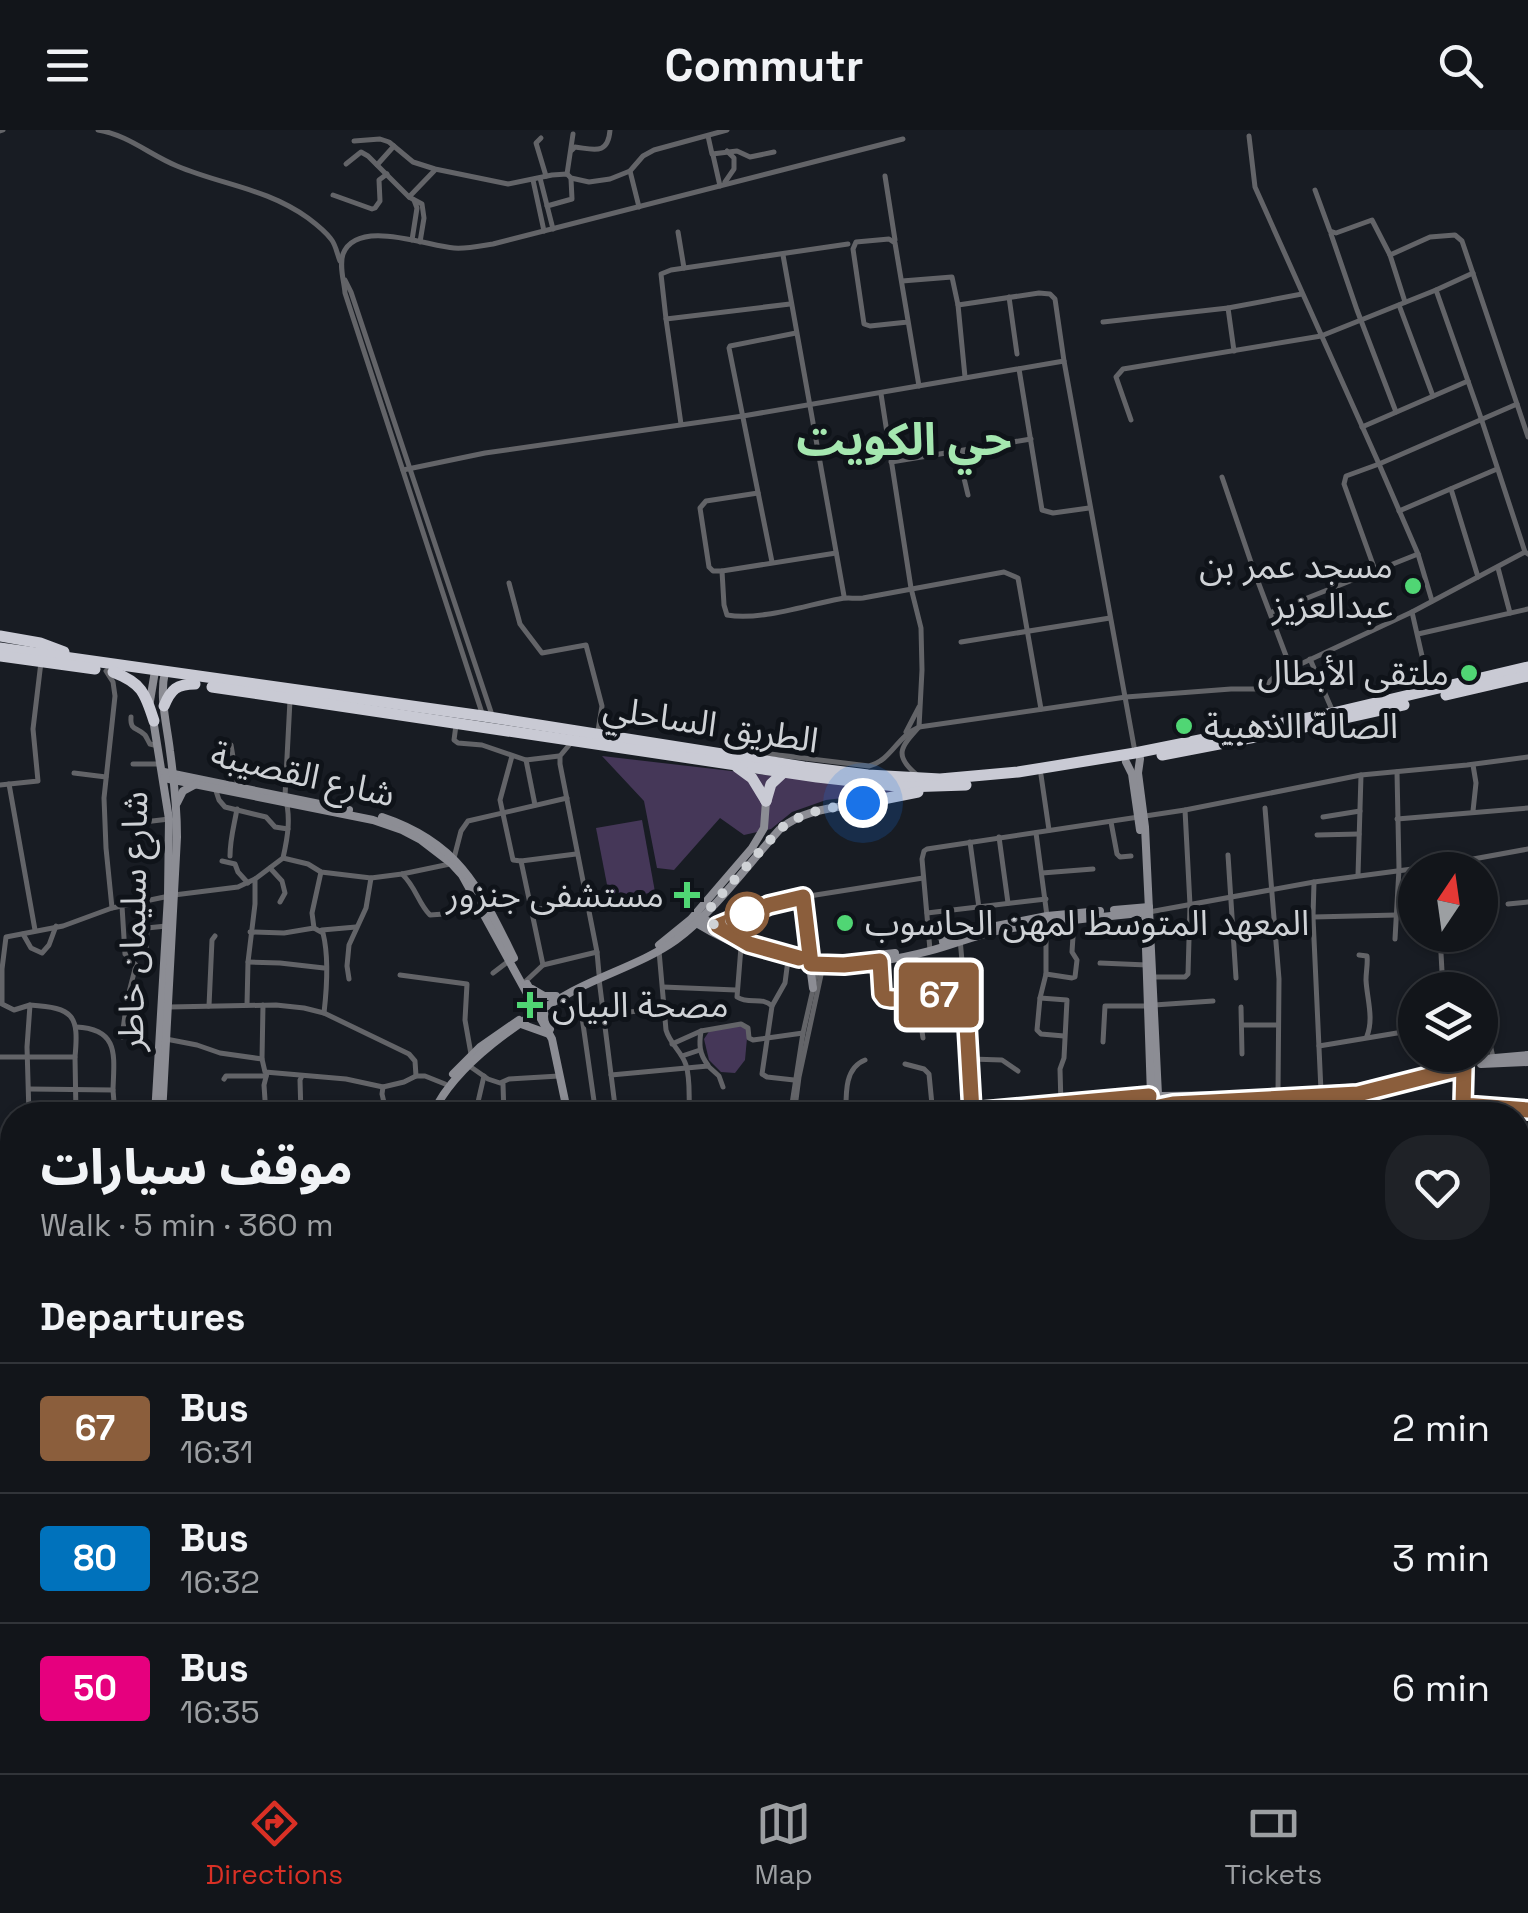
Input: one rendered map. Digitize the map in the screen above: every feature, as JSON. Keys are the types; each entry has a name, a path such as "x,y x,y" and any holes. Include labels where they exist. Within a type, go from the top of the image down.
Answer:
{"highway":[{"path":"0,636 40,642 86,660"},
{"name":"الطريق الساحلي","path":"0,648 86,660 195,684 290,699 804,767 906,786 1041,776 1287,732 1528,676"},
{"name":"الطريق الساحلي","path":"0,656 488,717 597,734 784,772 940,779 1134,758 1528,667"},
{"path":"109,671 136,683 146,697 154,721"},
{"path":"164,706 174,688 195,684"},
{"path":"730,760 752,778 766,801"},
{"path":"766,801 771,784 784,772 804,767"},
{"path":"861,778 866,795 863,803"},
{"path":"863,803 946,786"}],"street":[{"path":"98,130 141,146 177,166 278,200 320,227 334,242 488,717"},
{"path":"572,150 604,146 610,130"},
{"path":"354,141 380,139 414,162 508,184 569,176 589,182 630,171 654,150 727,130"},
{"path":"574,132 582,148"},
{"path":"547,206 572,199 569,176 574,132"},
{"path":"708,136 722,185"},
{"path":"1249,136 1255,187 1418,554 1432,601"},
{"path":"541,138 536,143 544,231"},
{"path":"342,264 346,249 365,237 387,236 465,248 493,244 902,139"},
{"path":"377,165 394,146"},
{"path":"712,154 738,151 750,157 774,152"},
{"path":"346,164 361,152 412,198 417,208 412,240"},
{"path":"722,185 736,165 727,152"},
{"path":"412,198 435,169"},
{"path":"630,171 640,207"},
{"path":"333,195 376,208 380,201 379,180 387,174"},
{"path":"885,176 919,386"},
{"path":"540,178 552,229"},
{"path":"1315,190 1396,412"},
{"path":"412,198 424,207 420,242"},
{"path":"1330,231 1336,233 1372,220 1390,255 1433,396"},
{"path":"678,232 684,268"},
{"path":"1390,255 1430,237 1455,236 1462,241 1528,437"},
{"path":"896,243 889,239 856,242 853,249 864,324 908,322"},
{"path":"681,424 661,274 848,244"},
{"path":"782,255 845,597"},
{"path":"1131,420 1116,377 1123,369 1321,336 1474,273"},
{"path":"901,281 952,277 966,378"},
{"path":"904,735 919,728 1126,697 1258,690 1275,676 1412,612 1527,552 1436,290"},
{"path":"958,305 1039,293 1050,294 1055,300 1134,758 1141,817 1155,1102"},
{"path":"1103,322 1228,308 1302,294"},
{"path":"1009,297 1017,354"},
{"path":"666,320 790,304"},
{"path":"1228,308 1234,351"},
{"path":"772,562 730,346 796,333"},
{"path":"407,469 810,406 1064,361"},
{"path":"1020,369 1042,510 1052,513 1090,508"},
{"path":"1362,427 1468,380"},
{"path":"881,394 911,588 921,628 919,728 906,740 902,755 905,764 921,778"},
{"path":"1375,570 1344,484 1346,476 1517,404"},
{"path":"892,462 1030,439"},
{"path":"963,451 962,470 968,496"},
{"path":"1399,511 1498,469"},
{"path":"1222,477 1291,669"},
{"path":"1451,489 1478,578"},
{"path":"758,493 702,504 709,567 713,571 836,553"},
{"path":"1270,613 1418,554"},
{"path":"1498,568 1510,614"},
{"path":"722,571 724,605 730,616 1010,573 1018,578 1041,709"},
{"path":"509,583 520,624 542,653 586,646 602,706 597,734"},
{"path":"1418,634 1528,609"},
{"path":"1412,612 1430,691"},
{"path":"961,642 1110,618"},
{"path":"1310,659 1333,712"},
{"path":"0,785 38,779 33,728 40,662"},
{"path":"109,671 115,696 104,813 112,908"},
{"name":"شارع سليمان خاطر","path":"159,675 164,706 171,895 166,926 166,1039 160,1102"},
{"name":"شارع سليمان خاطر","path":"159,675 150,696 158,746 176,803 160,1102"},
{"path":"75,1102 74,1017 44,1006 14,1010 3,1006 1,967 6,937 171,895 225,890 252,881 283,858 289,829 286,799 290,699"},
{"path":"730,760 746,751 870,766 888,756 921,704"},
{"path":"132,717 134,729 158,746"},
{"path":"456,722 456,742 482,745 526,760 560,756"},
{"path":"582,740 568,745 560,756 597,952 615,1102"},
{"path":"231,745 238,787"},
{"path":"512,756 500,795 512,858 521,861 576,854"},
{"path":"933,948 924,851 1185,810 1361,775 1528,757"},
{"path":"526,760 535,805"},
{"path":"133,764 196,784 286,799 384,823 421,840 452,861 472,878 527,984 550,1036 565,1102"},
{"path":"1473,812 1474,764"},
{"path":"74,772 106,777"},
{"path":"1395,939 1397,772"},
{"name":"شارع القصيبة","path":"167,773 286,799"},
{"path":"1358,875 1361,775"},
{"path":"1041,776 1049,830"},
{"path":"9,784 35,930"},
{"path":"176,803 183,791 196,784"},
{"path":"215,788 223,805 268,818 275,827 289,829"},
{"path":"452,861 463,825 471,820 568,798"},
{"path":"438,1102 468,1065 556,996 659,951 684,934 760,836 766,819 766,801"},
{"path":"436,1102 445,1084 472,1054 502,1030 659,945 696,918 792,819 808,812 863,803"},
{"path":"1266,808 1279,979 1278,1093"},
{"path":"1397,820 1528,808"},
{"path":"230,856 236,810"},
{"path":"1152,978 1188,974 1190,905 1185,810"},
{"path":"1322,817 1360,811"},
{"path":"134,850 144,822 170,819"},
{"path":"1111,822 1117,854 1131,856"},
{"path":"1036,832 1047,920 1046,974 1037,1030 1041,1034 1064,1036"},
{"path":"1317,836 1359,834"},
{"path":"999,837 1008,903"},
{"path":"970,842 978,908"},
{"path":"1498,855 1528,849"},
{"path":"1228,855 1236,978"},
{"path":"283,858 308,864 321,872 371,878 452,861"},
{"path":"452,861 539,1010"},
{"path":"521,861 543,965"},
{"path":"222,862 235,864 238,872 252,881"},
{"path":"270,868 283,884 284,897 280,902"},
{"path":"1042,874 1093,868"},
{"path":"696,918 749,944 818,962 933,948 948,941 1047,920 1163,909 1398,869"},
{"path":"321,872 311,918 325,936 324,1013"},
{"path":"402,874 430,914 480,906"},
{"path":"350,980 350,941 366,908 371,878"},
{"path":"684,934 803,897 924,878"},
{"path":"248,1006 252,881"},
{"path":"1314,882 1321,1091"},
{"path":"794,1102 818,962 803,897"},
{"path":"927,913 1046,898"},
{"path":"1508,904 1528,902"},
{"path":"532,910 587,903"},
{"path":"122,906 125,954 136,965 122,1037"},
{"path":"711,906 714,927 741,948 792,960 880,961 960,939"},
{"path":"1047,920 1146,910"},
{"path":"1146,910 1152,941 1151,1006"},
{"path":"1313,917 1397,915"},
{"path":"1046,974 1075,976 1074,919"},
{"path":"23,934 31,948 42,953 56,926"},
{"path":"146,954 147,928 166,926"},
{"path":"250,932 288,933 356,926"},
{"path":"930,929 948,941"},
{"path":"209,1006 212,940 216,936"},
{"path":"960,939 972,1102"},
{"path":"741,948 736,990 740,1000 763,1000 772,1006"},
{"path":"659,951 667,1036 688,1069 689,1102"},
{"path":"527,984 543,965 597,952"},
{"path":"1359,956 1367,956 1369,961 1366,979 1371,1024 1367,1036"},
{"path":"493,973 510,960"},
{"path":"792,960 808,969 813,988"},
{"path":"792,960 772,1006 762,1074 794,1080"},
{"path":"880,961 885,998 965,991"},
{"path":"248,962 326,968"},
{"path":"793,1102 818,962"},
{"path":"1100,963 1147,965"},
{"path":"400,975 467,984 464,1020 472,1054"},
{"path":"527,984 544,996 556,996"},
{"path":"662,988 736,990"},
{"path":"578,989 594,1102"},
{"path":"916,997 923,1038"},
{"path":"1040,998 1067,1000 1067,1033 1060,1072 1062,1102"},
{"path":"1103,1042 1105,1006 1213,1001"},
{"path":"29,1102 30,1005"},
{"path":"263,1005 266,1102"},
{"path":"164,1008 286,1005 324,1013 409,1054 416,1066 416,1076"},
{"path":"1241,1007 1242,1054"},
{"path":"604,1015 663,1008"},
{"path":"521,1024 550,1036"},
{"path":"672,1044 701,1031 741,1024 748,1028 749,1038 768,1040 803,1033"},
{"path":"1243,1024 1277,1024"},
{"path":"76,1027 97,1029 109,1041 114,1062 114,1102"},
{"path":"701,1031 702,1058 719,1076 723,1087"},
{"path":"1319,1046 1398,1032"},
{"path":"166,1039 262,1059"},
{"path":"682,1056 700,1050"},
{"path":"0,1057 76,1057"},
{"path":"1498,1057 1528,1058"},
{"path":"1498,1062 1528,1058"},
{"path":"971,1059 1002,1060 1018,1072"},
{"path":"847,1102 853,1066 865,1060"},
{"path":"905,1064 924,1068 929,1074 932,1102"},
{"path":"468,1065 503,1084"},
{"path":"612,1075 708,1066"},
{"path":"1177,1102 1321,1091 1376,1084 1422,1072"},
{"path":"1205,1102 1338,1096 1445,1072"},
{"path":"1463,1102 1464,1072"},
{"path":"224,1080 226,1076 267,1074 346,1078 382,1087 425,1076 445,1084"},
{"path":"301,1102 302,1076"},
{"path":"478,1102 484,1076"},
{"path":"504,1102 503,1084 508,1079 559,1076"},
{"path":"382,1087 384,1102"},
{"path":"29,1089 113,1090"},
{"path":"1338,1096 1338,1102"},
{"path":"1293,1098 1293,1102"}],"shaded area":[{"path":"602,756 903,791 826,800 792,812 771,829 744,835 720,818 674,870 657,868 644,801"},
{"path":"642,820 655,892 610,900 596,828"},
{"path":"748,1027 745,1060 735,1073 721,1072 709,1060 704,1039 710,1030"}],"bus line":[{"name":"67","path":"799,958 749,944 718,926 769,905 803,897 811,964 880,961 885,998 926,998 965,991 972,1102"},
{"name":"67","path":"1218,1102 1358,1094 1464,1067 1463,1102"},
{"name":"67","path":"1096,1102 1149,1096 1148,1102"}],"place":[{"name":"مسجد عمر بن عبدالعزيز","path":"1413,586"},
{"name":"ملتقى الأبطال","path":"1469,673"},
{"name":"الصالة الذهبية","path":"1184,726"},
{"name":"مستشفى جنزور","path":"687,895"},
{"name":"المعهد المتوسط لمهن الحاسوب","path":"845,923"},
{"name":"مصحة البيان","path":"530,1005"}],"district":[{"name":"حي الكويت","path":"904,439"}],"route":[{"path":"747,914 718,926 713,924 710,914 711,906 780,829 808,812 863,803"}]}
